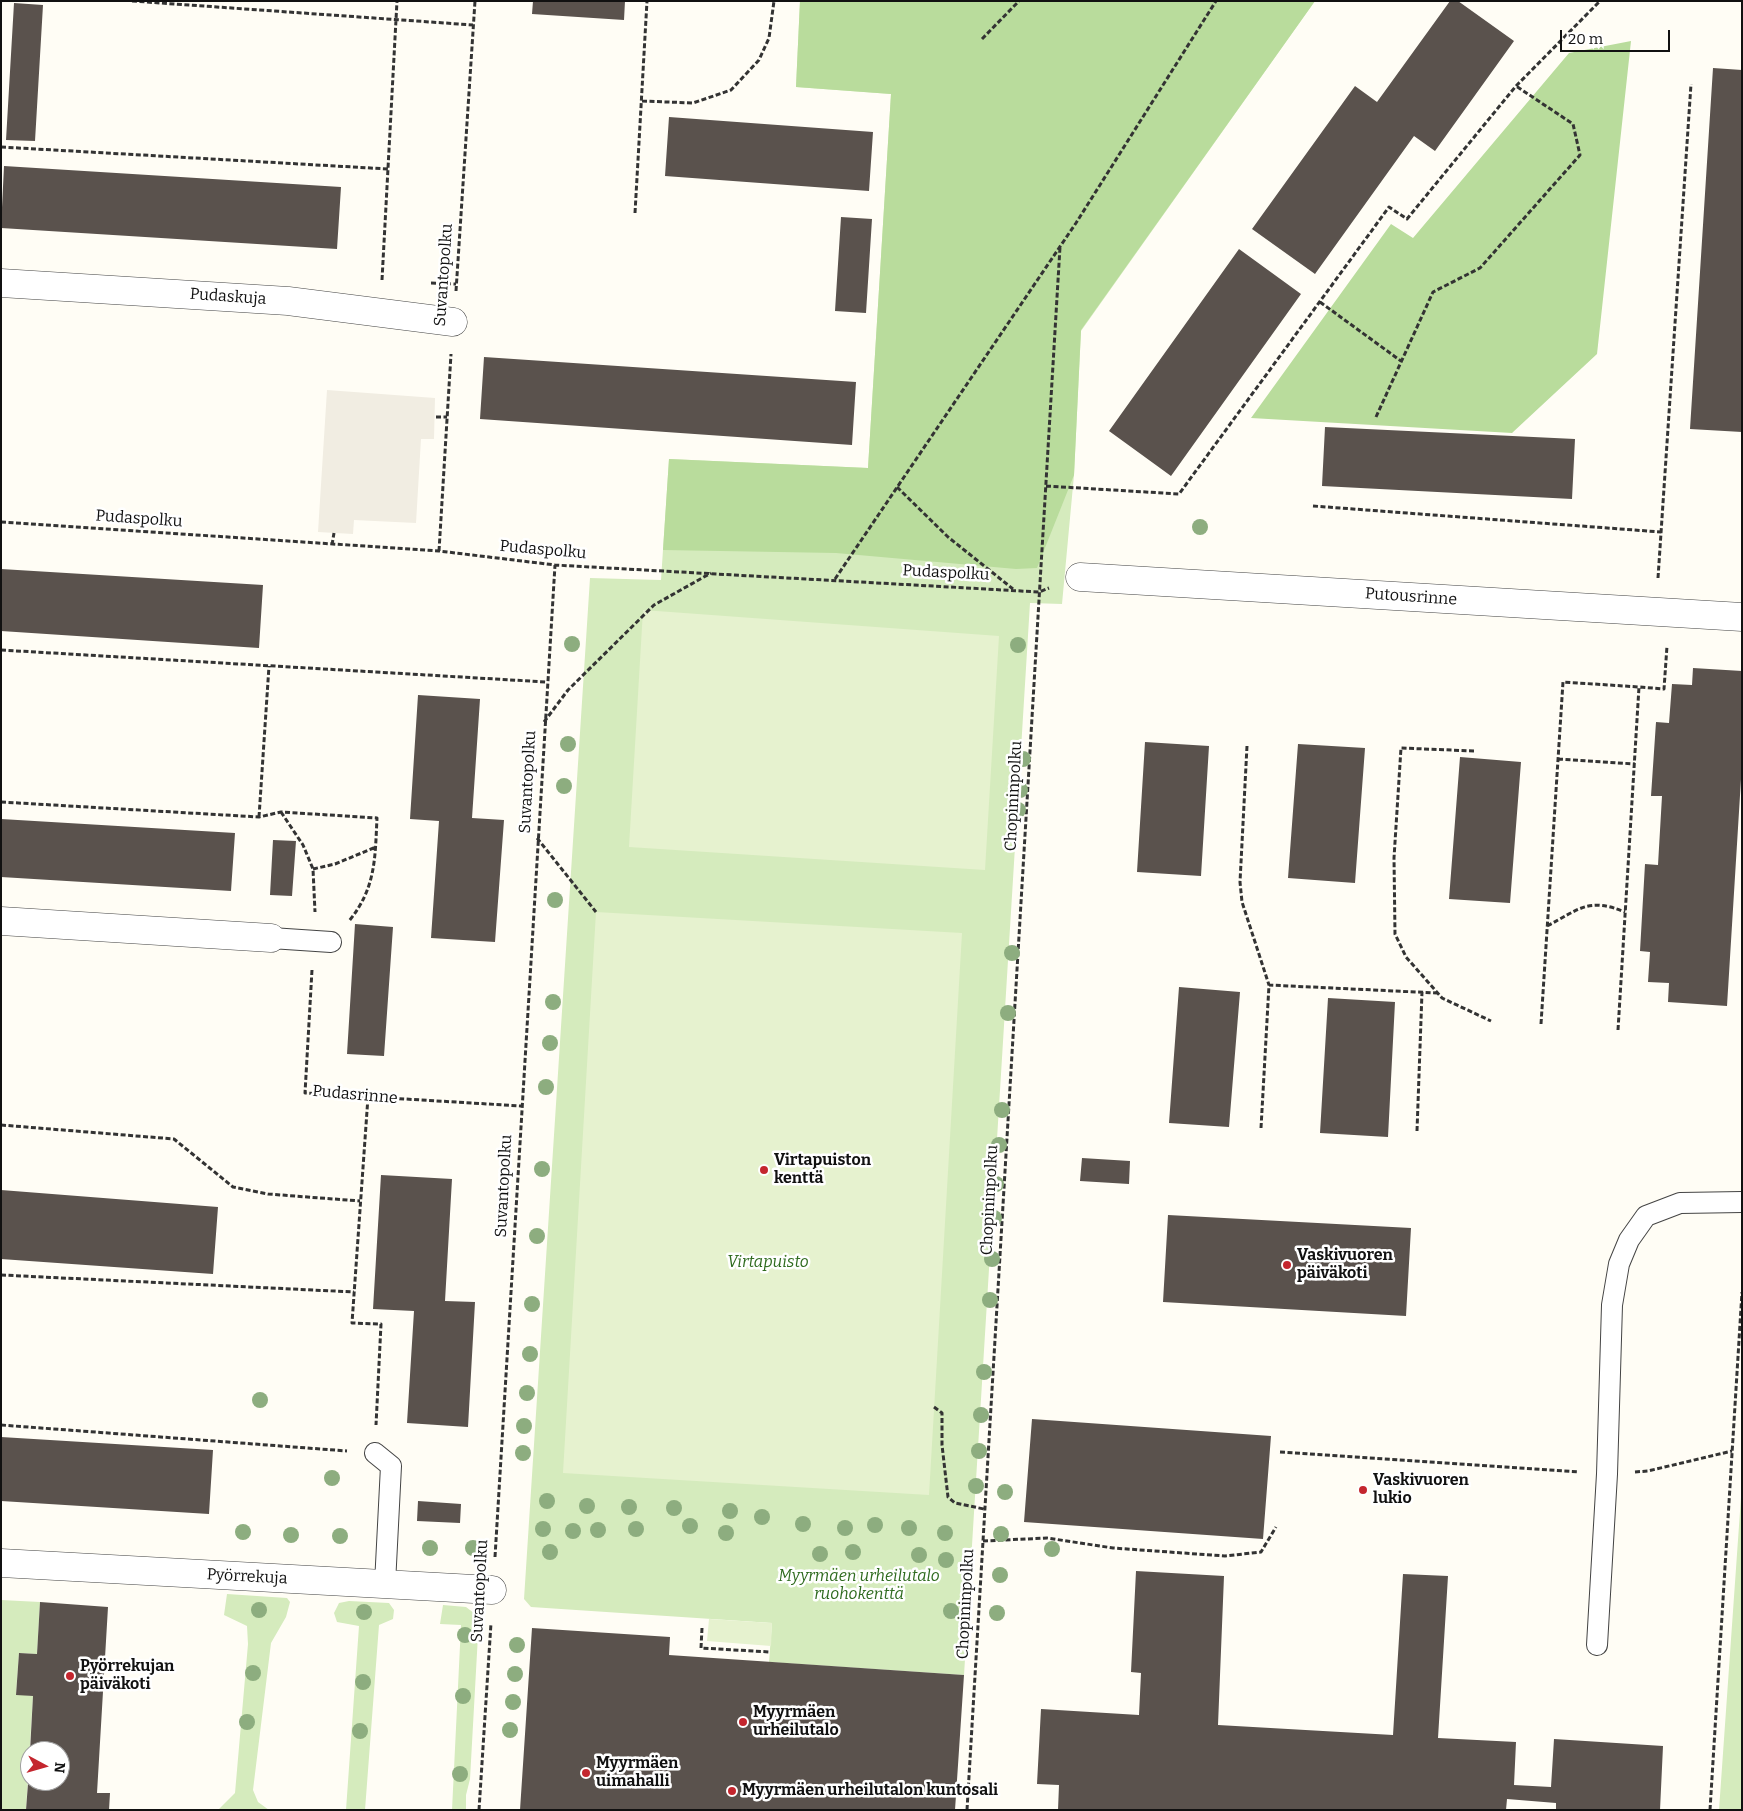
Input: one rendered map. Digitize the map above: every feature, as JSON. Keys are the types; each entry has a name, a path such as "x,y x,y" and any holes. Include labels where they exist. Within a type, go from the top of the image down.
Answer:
{"street":[{"name":"Pudaskuja","path":"1,283 288,301 453,322"},
{"name":"Putousrinne","path":"1080,577 1742,617"},
{"path":"1,921 271,938"},
{"name":"Pyörrekuja","path":"1,1563 492,1590"}],"lane":[{"path":"271,938 322,942"},
{"path":"1596,1646 1606,1474 1612,1305 1619,1264 1628,1240 1646,1216 1680,1203 1742,1202"},
{"path":"375,1453 391,1466 385,1584"}],"path":[{"path":"132,1 473,24"},
{"path":"382,281 397,1"},
{"name":"Suvantopolku","path":"439,551 474,1"},
{"path":"635,213 647,1"},
{"path":"641,101 693,103 731,90 759,60 769,38 774,1"},
{"path":"982,39 1018,1"},
{"path":"835,580 1060,247 1216,1"},
{"path":"1046,486 1180,494 1389,207 1407,219 1516,86 1600,1"},
{"path":"1658,582 1691,84"},
{"path":"1376,417 1433,292 1480,268 1580,155 1573,124 1516,86"},
{"path":"1,147 388,169"},
{"name":"Chopininpolku","path":"967,1810 1060,247"},
{"path":"1320,302 1402,361"},
{"path":"436,417 447,417"},
{"path":"897,487 948,537 1015,590"},
{"path":"1313,506 1661,532"},
{"name":"Pudaspolku","path":"1,522 439,551 555,565 1039,592 1080,577"},
{"path":"332,545 334,533"},
{"name":"Suvantopolku","path":"479,1810 546,682 555,565"},
{"path":"544,722 568,690 654,605 711,573"},
{"path":"1541,1024 1563,682 1664,689 1668,641"},
{"path":"1,650 546,682"},
{"path":"259,817 269,666"},
{"path":"1618,1030 1639,687"},
{"path":"1246,746 1240,882 1242,902 1269,985 1261,1128"},
{"path":"1474,751 1401,748 1394,858 1394,934 1406,957 1442,998 1491,1021"},
{"path":"1558,759 1635,764"},
{"path":"1,802 259,817 280,812 377,818 372,881 356,912 322,942"},
{"name":"Pudasrinne","path":"280,812 303,844 313,869 315,914 322,942 305,1093 521,1106"},
{"path":"537,838 596,912"},
{"path":"313,869 335,864 376,847"},
{"path":"1547,926 1589,905 1606,904 1625,912"},
{"path":"1269,985 1437,993"},
{"path":"1416,1131 1422,992"},
{"path":"1,1425 375,1453 382,1324 352,1323 368,1097"},
{"path":"1,1125 174,1139 233,1187 268,1194 360,1201"},
{"path":"1,1275 354,1292"},
{"path":"1710,1810 1742,1292"},
{"path":"1736,1395 1742,1395"},
{"path":"934,1407 942,1413 942,1445 948,1497 954,1503 984,1510"},
{"path":"1280,1452 1606,1474 1648,1471 1732,1451"},
{"path":"983,1541 1047,1538 1113,1548 1225,1556 1261,1552 1276,1527"},
{"path":"702,1628 701,1648 770,1652"}],"green space":[{"name":"Virtapuisto","path":"800,1 1315,1 1081,331 1074,475 1062,604 1030,603 964,1675 769,1662 772,1623 531,1607 524,1599 590,578 661,580 669,459 868,468 891,94 796,87"},
{"path":"800,1 1315,1 1081,330 1074,475 1037,568 1016,569 836,553 663,550 669,459 868,468 891,94 796,87"},
{"path":"1631,41 1597,354 1512,433 1251,418 1391,224 1413,238 1569,53"},
{"path":"643,610 999,636 985,870 629,847"},
{"name":"Virtapuiston kenttä","path":"596,912 962,933 929,1495 563,1473"},
{"path":"1742,1483 1742,1810 1719,1810"},
{"path":"227,1594 287,1598 290,1602 286,1617 271,1643 253,1790 258,1802 269,1810 218,1810 235,1793 248,1644 247,1626 224,1615"},
{"path":"1,1600 40,1602 37,1654 19,1653 16,1694 33,1696 30,1741 20,1741 20,1791 27,1791 26,1810 1,1810"},
{"path":"349,1601 389,1603 394,1610 393,1619 379,1625 365,1810 346,1810 359,1626 337,1622 334,1613 339,1603"},
{"path":"443,1605 466,1607 479,1617 470,1779 466,1795 466,1810 452,1810 461,1625 440,1624"},
{"path":"709,1619 772,1623 771,1646 707,1641"}],"shaded area":[{"path":"327,390 435,398 434,439 421,439 416,523 354,520 353,534 318,532"}],"building":[{"path":"533,1 625,1 624,20 532,14"},
{"path":"1450,1 1458,1 1514,41 1435,151 1414,136 1315,274 1252,229 1355,86 1377,102"},
{"path":"14,3 43,5 35,141 6,140"},
{"path":"1713,68 1742,70 1742,432 1690,429"},
{"path":"669,117 873,132 869,191 665,176"},
{"path":"4,166 341,187 337,249 1,228"},
{"path":"841,217 872,219 866,313 835,311"},
{"path":"1239,249 1301,294 1171,476 1109,431"},
{"path":"484,357 856,382 852,445 480,419"},
{"path":"1325,427 1575,439 1572,499 1322,486"},
{"path":"1,569 263,585 259,648 1,631"},
{"path":"1693,668 1742,671 1742,763 1727,1006 1668,1002 1669,983 1648,982 1650,952 1640,951 1645,864 1658,865 1662,796 1651,796 1656,722 1669,723 1672,684 1692,685"},
{"path":"418,695 480,699 472,818 504,820 495,942 431,938 439,821 410,819"},
{"path":"1145,742 1209,746 1201,876 1137,872"},
{"path":"1298,744 1365,748 1355,883 1288,878"},
{"path":"1460,757 1521,762 1510,903 1449,899"},
{"path":"1,819 235,833 231,891 1,877"},
{"path":"273,840 296,841 292,896 270,895"},
{"path":"355,924 393,927 384,1056 347,1054"},
{"path":"1179,987 1240,992 1229,1127 1169,1123"},
{"path":"1328,998 1395,1002 1388,1137 1320,1133"},
{"path":"1082,1158 1130,1161 1129,1184 1080,1181"},
{"path":"381,1175 452,1179 445,1301 475,1302 468,1427 407,1423 414,1311 373,1309"},
{"path":"1,1190 218,1207 213,1274 1,1259"},
{"name":"Vaskivuoren päiväkoti","path":"1168,1215 1411,1228 1406,1316 1163,1302"},
{"path":"1032,1419 1271,1436 1263,1539 1024,1522"},
{"path":"1,1437 213,1450 209,1514 1,1501"},
{"path":"418,1501 461,1504 460,1523 417,1521"},
{"path":"1136,1571 1224,1576 1218,1725 1393,1735 1403,1574 1448,1576 1438,1738 1516,1742 1514,1785 1551,1787 1554,1739 1663,1746 1660,1810 1556,1810 1556,1803 1507,1799 1506,1810 1058,1810 1059,1785 1037,1784 1041,1709 1139,1715 1141,1673 1131,1672"},
{"path":"40,1602 108,1607 97,1793 110,1793 109,1810 26,1810 27,1791 70,1791 70,1741 31,1741 33,1696 16,1695 19,1653 37,1654"},
{"name":"Myyrmäen urheilutalo","path":"532,1628 670,1637 669,1655 964,1675 955,1810 520,1810"}],"place":[{"name":"Virtapuiston kenttä","path":"764,1170"},
{"name":"Vaskivuoren päiväkoti","path":"1287,1265"},
{"name":"Vaskivuoren lukio","path":"1363,1490"},
{"name":"Pyörrekujan päiväkoti","path":"70,1676"},
{"name":"Myyrmäen urheilutalo","path":"743,1722"},
{"name":"Myyrmäen uimahalli","path":"586,1773"},
{"name":"Myyrmäen urheilutalon kuntosali","path":"732,1791"}],"park label":[{"name":"Myyrmäen urheilutalo ruohokenttä","path":"859,1586"}]}
